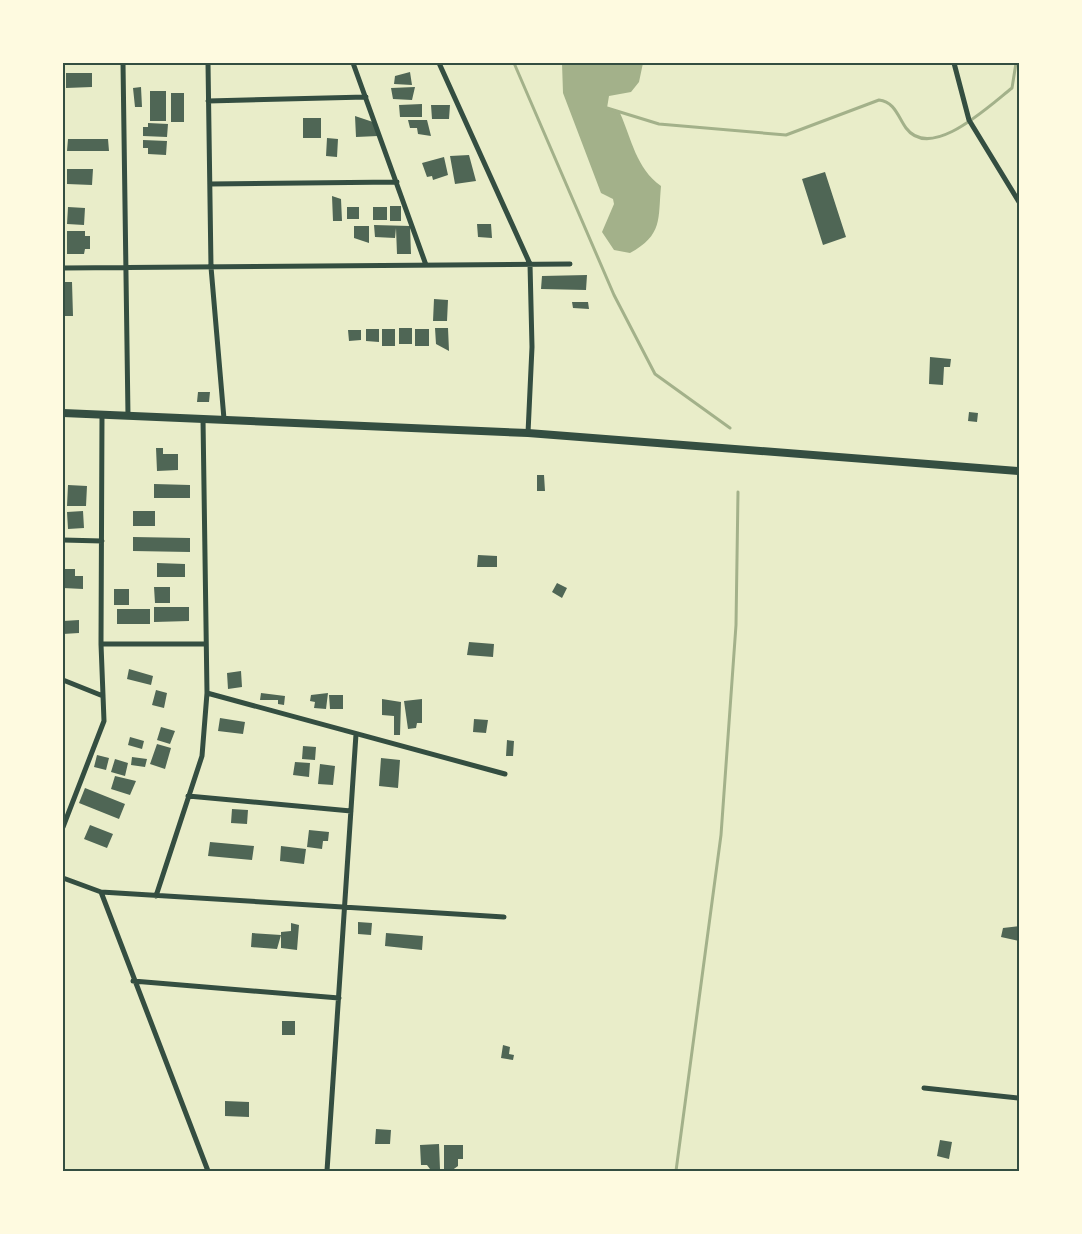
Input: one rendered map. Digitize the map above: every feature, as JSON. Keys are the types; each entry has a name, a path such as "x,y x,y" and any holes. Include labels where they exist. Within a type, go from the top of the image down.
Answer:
{"main road":[{"path":"63,413 528,433 1019,471"}],"street":[{"path":"123,63 124,267 128,416"},
{"path":"208,63 211,267 224,419"},
{"path":"353,63 426,265"},
{"path":"439,63 530,264 532,347 528,433"},
{"path":"954,63 969,120 1019,202"},
{"path":"208,101 366,97"},
{"path":"210,184 397,182"},
{"path":"63,268 570,264"},
{"path":"63,827 104,721 101,644 102,415"},
{"path":"156,896 202,756 207,693 202,418"},
{"path":"63,540 102,541"},
{"path":"101,644 206,644"},
{"path":"63,680 103,696"},
{"path":"207,693 505,774"},
{"path":"327,1171 356,734"},
{"path":"188,796 351,810"},
{"path":"63,878 101,892 504,917"},
{"path":"101,892 133,981 208,1171"},
{"path":"133,981 339,998"},
{"path":"924,1088 1019,1098"}],"shaded area":[{"path":"562,63 643,63 639,82 631,92 609,96 607,108 620,113 640,162 661,186 659,217 654,233 630,253 614,250 602,232 614,204 613,199 601,193 563,93"}],"building":[{"path":"410,72 412,85 394,84 395,76"},
{"path":"66,73 92,73 92,87 66,88"},
{"path":"141,87 142,107 135,107 133,88"},
{"path":"415,87 412,100 393,99 391,88"},
{"path":"150,91 166,91 166,121 150,121"},
{"path":"171,93 184,93 184,122 171,122"},
{"path":"422,104 422,117 400,117 399,105"},
{"path":"431,105 450,105 449,119 432,119"},
{"path":"355,116 373,122 378,136 356,137"},
{"path":"303,118 321,118 321,138 303,138"},
{"path":"408,120 427,120 431,136 418,134 417,128 410,128"},
{"path":"148,123 168,124 167,137 143,136 143,127 148,127"},
{"path":"327,138 338,139 337,157 326,156"},
{"path":"68,139 108,139 109,151 67,151"},
{"path":"143,140 167,141 166,155 148,154 148,148 143,148"},
{"path":"469,155 476,181 455,184 450,156"},
{"path":"444,157 448,175 433,180 432,176 427,177 422,163"},
{"path":"67,169 93,169 92,185 67,184"},
{"path":"825,172 846,237 823,245 802,179"},
{"path":"332,196 341,199 342,221 333,221"},
{"path":"390,206 401,206 401,221 390,221"},
{"path":"68,207 85,208 84,225 67,224"},
{"path":"347,207 359,207 359,219 347,219"},
{"path":"373,207 387,207 387,220 373,220"},
{"path":"477,224 491,224 492,238 478,237"},
{"path":"374,225 410,226 411,254 397,254 396,228 395,238 375,237"},
{"path":"354,226 369,226 369,243 354,238"},
{"path":"67,231 85,231 85,236 90,236 90,249 85,249 84,254 67,254"},
{"path":"587,275 586,290 541,289 542,276"},
{"path":"63,282 72,282 73,316 63,316"},
{"path":"434,299 448,300 447,321 433,321"},
{"path":"572,302 588,302 589,309 573,308"},
{"path":"399,328 412,328 412,344 399,344"},
{"path":"435,328 448,328 449,351 436,344"},
{"path":"366,329 379,329 379,342 366,341"},
{"path":"382,329 395,329 395,346 382,346"},
{"path":"415,329 429,329 429,346 415,346"},
{"path":"348,330 361,330 361,340 349,341"},
{"path":"930,357 951,359 950,367 944,367 943,385 929,384"},
{"path":"198,392 210,392 209,402 197,402"},
{"path":"969,412 978,413 977,422 968,421"},
{"path":"156,448 163,448 163,454 178,454 178,470 157,471"},
{"path":"537,475 544,475 545,491 537,491"},
{"path":"154,484 190,485 190,498 154,498"},
{"path":"68,485 87,486 86,506 67,506"},
{"path":"83,511 84,528 68,529 67,512"},
{"path":"133,511 155,511 155,526 133,526"},
{"path":"133,537 190,538 190,552 133,551"},
{"path":"478,555 497,556 497,567 477,567"},
{"path":"157,563 185,564 185,577 157,577"},
{"path":"63,569 75,569 75,576 83,576 83,589 63,588"},
{"path":"557,583 567,588 562,598 552,592"},
{"path":"154,587 170,587 170,603 155,603"},
{"path":"114,589 129,589 129,605 114,605"},
{"path":"154,607 189,607 189,621 154,622"},
{"path":"117,609 150,609 150,624 117,624"},
{"path":"79,620 79,633 63,634 63,621"},
{"path":"469,642 494,644 493,657 467,655"},
{"path":"129,669 153,676 151,685 127,679"},
{"path":"241,671 242,687 228,689 227,673"},
{"path":"156,690 167,693 164,708 152,705"},
{"path":"261,693 285,696 284,705 278,704 278,700 260,700"},
{"path":"328,693 326,709 314,708 315,702 310,701 311,695"},
{"path":"329,695 343,695 343,709 330,709"},
{"path":"382,699 401,702 400,735 394,735 394,716 382,715"},
{"path":"422,699 422,723 417,723 416,728 408,729 404,701"},
{"path":"220,718 245,722 243,734 218,731"},
{"path":"474,719 488,720 486,733 473,732"},
{"path":"161,727 175,731 170,744 157,740"},
{"path":"130,737 144,741 142,749 128,745"},
{"path":"507,740 514,741 513,756 506,756"},
{"path":"157,744 171,748 165,769 150,764"},
{"path":"303,746 316,747 315,760 302,759"},
{"path":"97,755 109,758 106,770 94,767"},
{"path":"132,757 147,759 145,767 131,765"},
{"path":"381,758 400,760 398,788 379,786"},
{"path":"115,759 128,763 125,776 111,772"},
{"path":"295,762 310,763 309,777 293,775"},
{"path":"320,764 335,766 333,785 318,784"},
{"path":"115,776 136,781 130,795 111,789"},
{"path":"85,788 125,804 119,819 79,803"},
{"path":"232,809 248,810 247,824 231,823"},
{"path":"90,825 113,834 107,848 84,839"},
{"path":"309,830 329,832 328,841 323,841 322,849 307,847"},
{"path":"210,842 254,846 252,860 208,856"},
{"path":"281,846 306,849 304,864 280,861"},
{"path":"358,922 372,923 371,935 358,934"},
{"path":"291,923 299,925 297,950 281,948 281,932 291,931"},
{"path":"1019,926 1019,941 1001,937 1003,928"},
{"path":"252,933 281,935 277,949 251,947"},
{"path":"386,933 423,936 422,950 385,946"},
{"path":"282,1021 295,1021 295,1035 282,1035"},
{"path":"503,1045 510,1047 509,1054 514,1055 513,1060 501,1058"},
{"path":"225,1101 249,1102 249,1117 225,1116"},
{"path":"376,1129 391,1130 390,1144 375,1144"},
{"path":"940,1140 952,1142 949,1159 937,1156"},
{"path":"439,1144 440,1169 430,1169 427,1165 421,1165 420,1145"},
{"path":"444,1145 463,1145 463,1159 458,1159 458,1166 451,1171 444,1171"}],"waterway":[{"path":"514,63 614,295 655,374 730,428"},
{"path":"607,108 659,124 786,135 879,100 889,104 906,128 917,137 930,138 945,135 960,127 1012,88 1016,63"},
{"path":"676,1171 721,835 736,625 738,492"}]}
